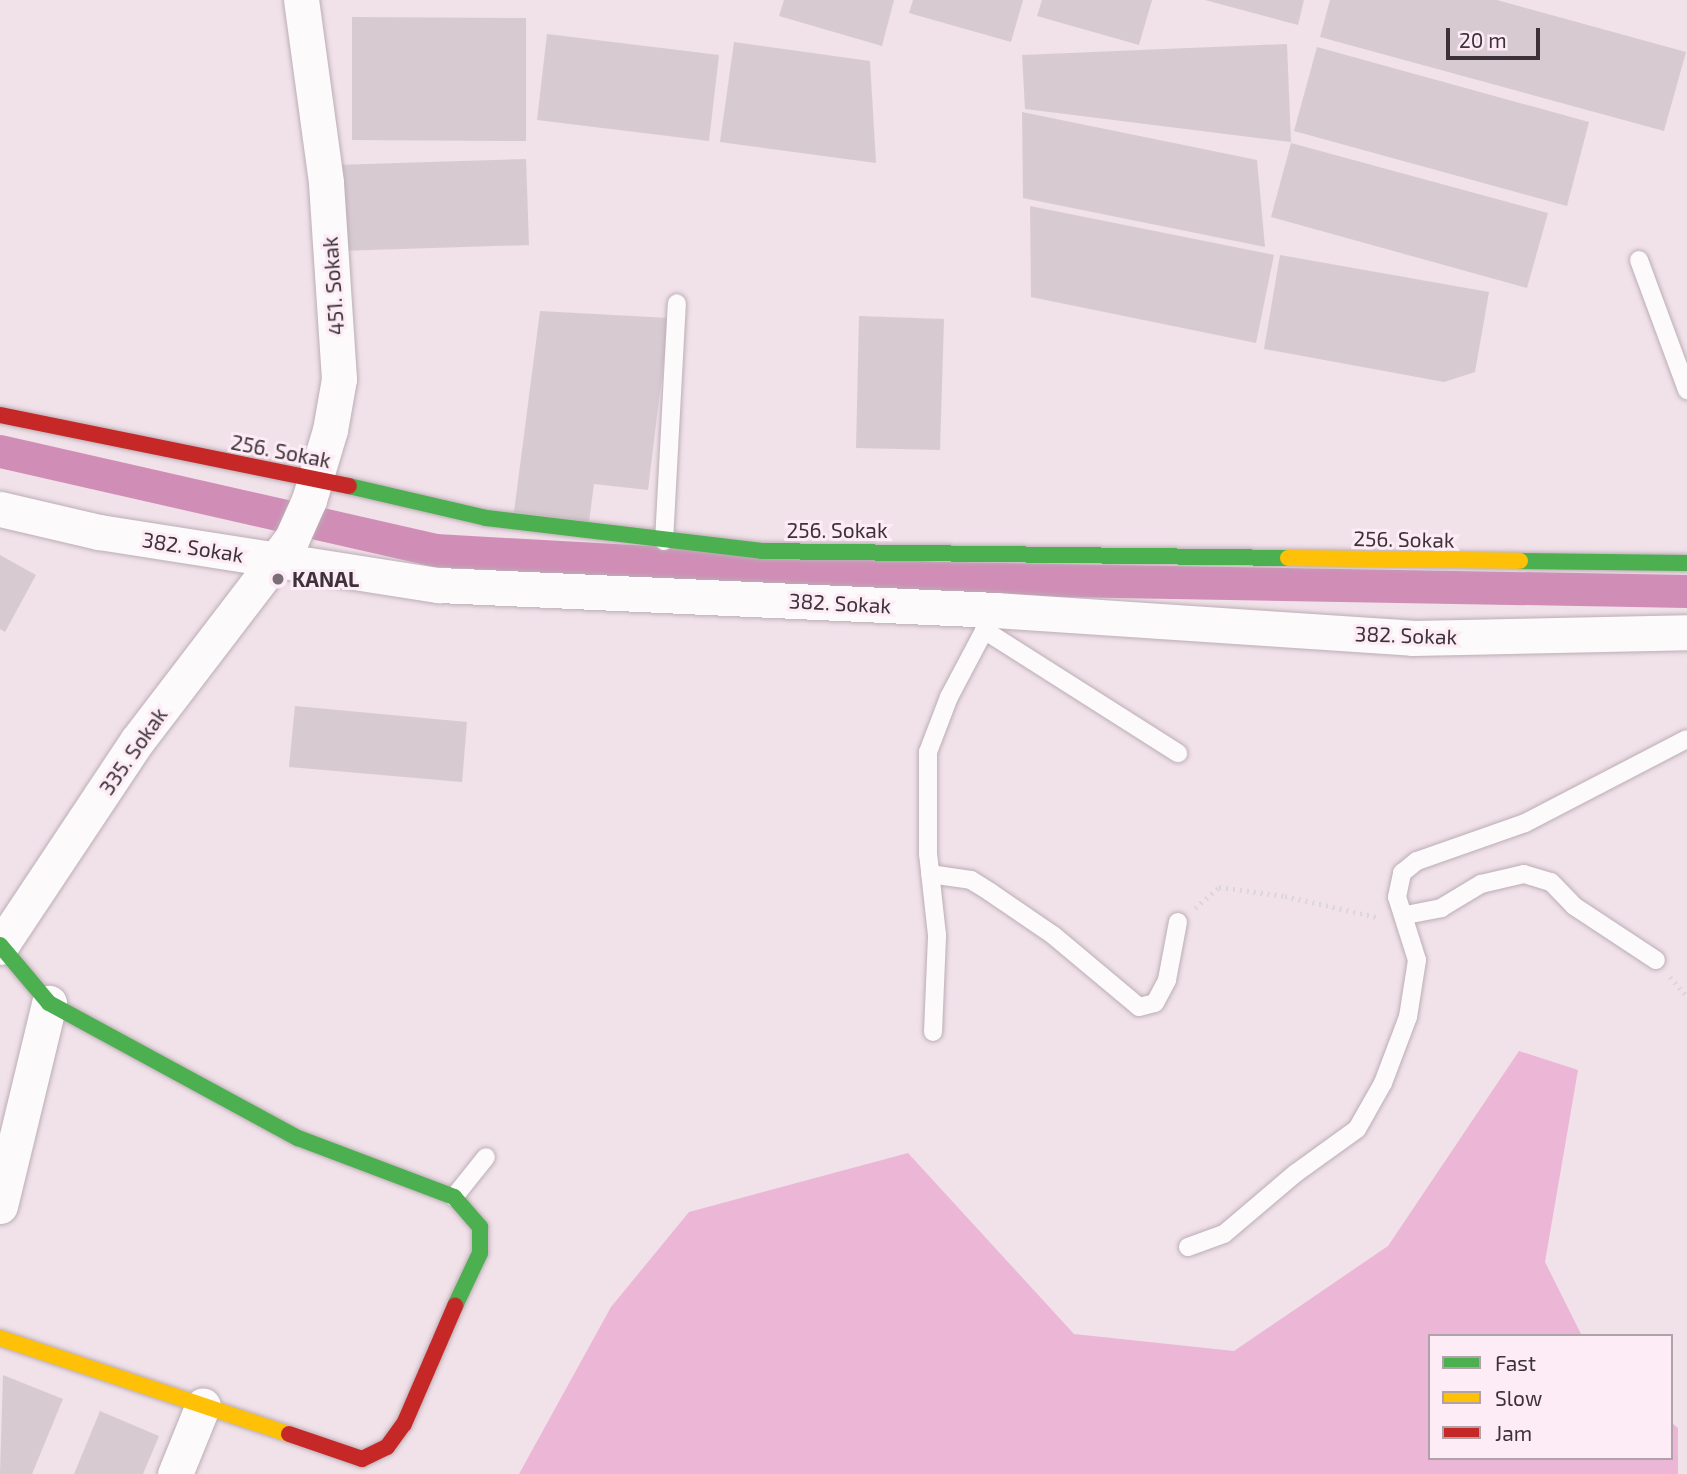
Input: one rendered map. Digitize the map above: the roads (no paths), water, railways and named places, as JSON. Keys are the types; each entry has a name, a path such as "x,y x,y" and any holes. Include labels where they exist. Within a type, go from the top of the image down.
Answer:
{"street":[{"name":"451. Sokak","path":"283,549 312,489 330,430 338,379 326,182 301,0"},
{"name":"256. Sokak","path":"0,415 312,489 486,518 762,551 1687,564"},
{"name":"382. Sokak","path":"0,509 99,532 283,549 439,585 989,620 1412,638 1687,632"},
{"name":"335. Sokak","path":"1,946 137,741 283,549"},
{"path":"0,1338 362,1459 387,1447 404,1424 420,1378 480,1253 480,1227 454,1197 298,1138 196,1086 49,1003 1,946"},
{"path":"0,1206 49,1003"},
{"path":"175,1474 203,1405"}],"lane":[{"path":"1639,260 1687,390"},
{"path":"664,541 677,303"},
{"path":"933,1032 937,935 930,874 928,752 949,697 989,620 1178,753"},
{"path":"1188,1247 1224,1234 1296,1173 1357,1129 1383,1083 1408,1017 1417,960 1406,915 1397,897 1402,873 1417,861 1525,824 1687,739"},
{"path":"930,874 971,880 990,892 1053,935 1139,1007 1155,1003 1167,980 1178,922"},
{"path":"1406,915 1441,908 1481,884 1524,874 1551,882 1574,906 1657,960"},
{"path":"454,1197 486,1157"}],"waterway":[{"path":"0,451 435,550 938,578 1687,591"}],"place":[{"name":"KANAL","path":"278,579"}]}
